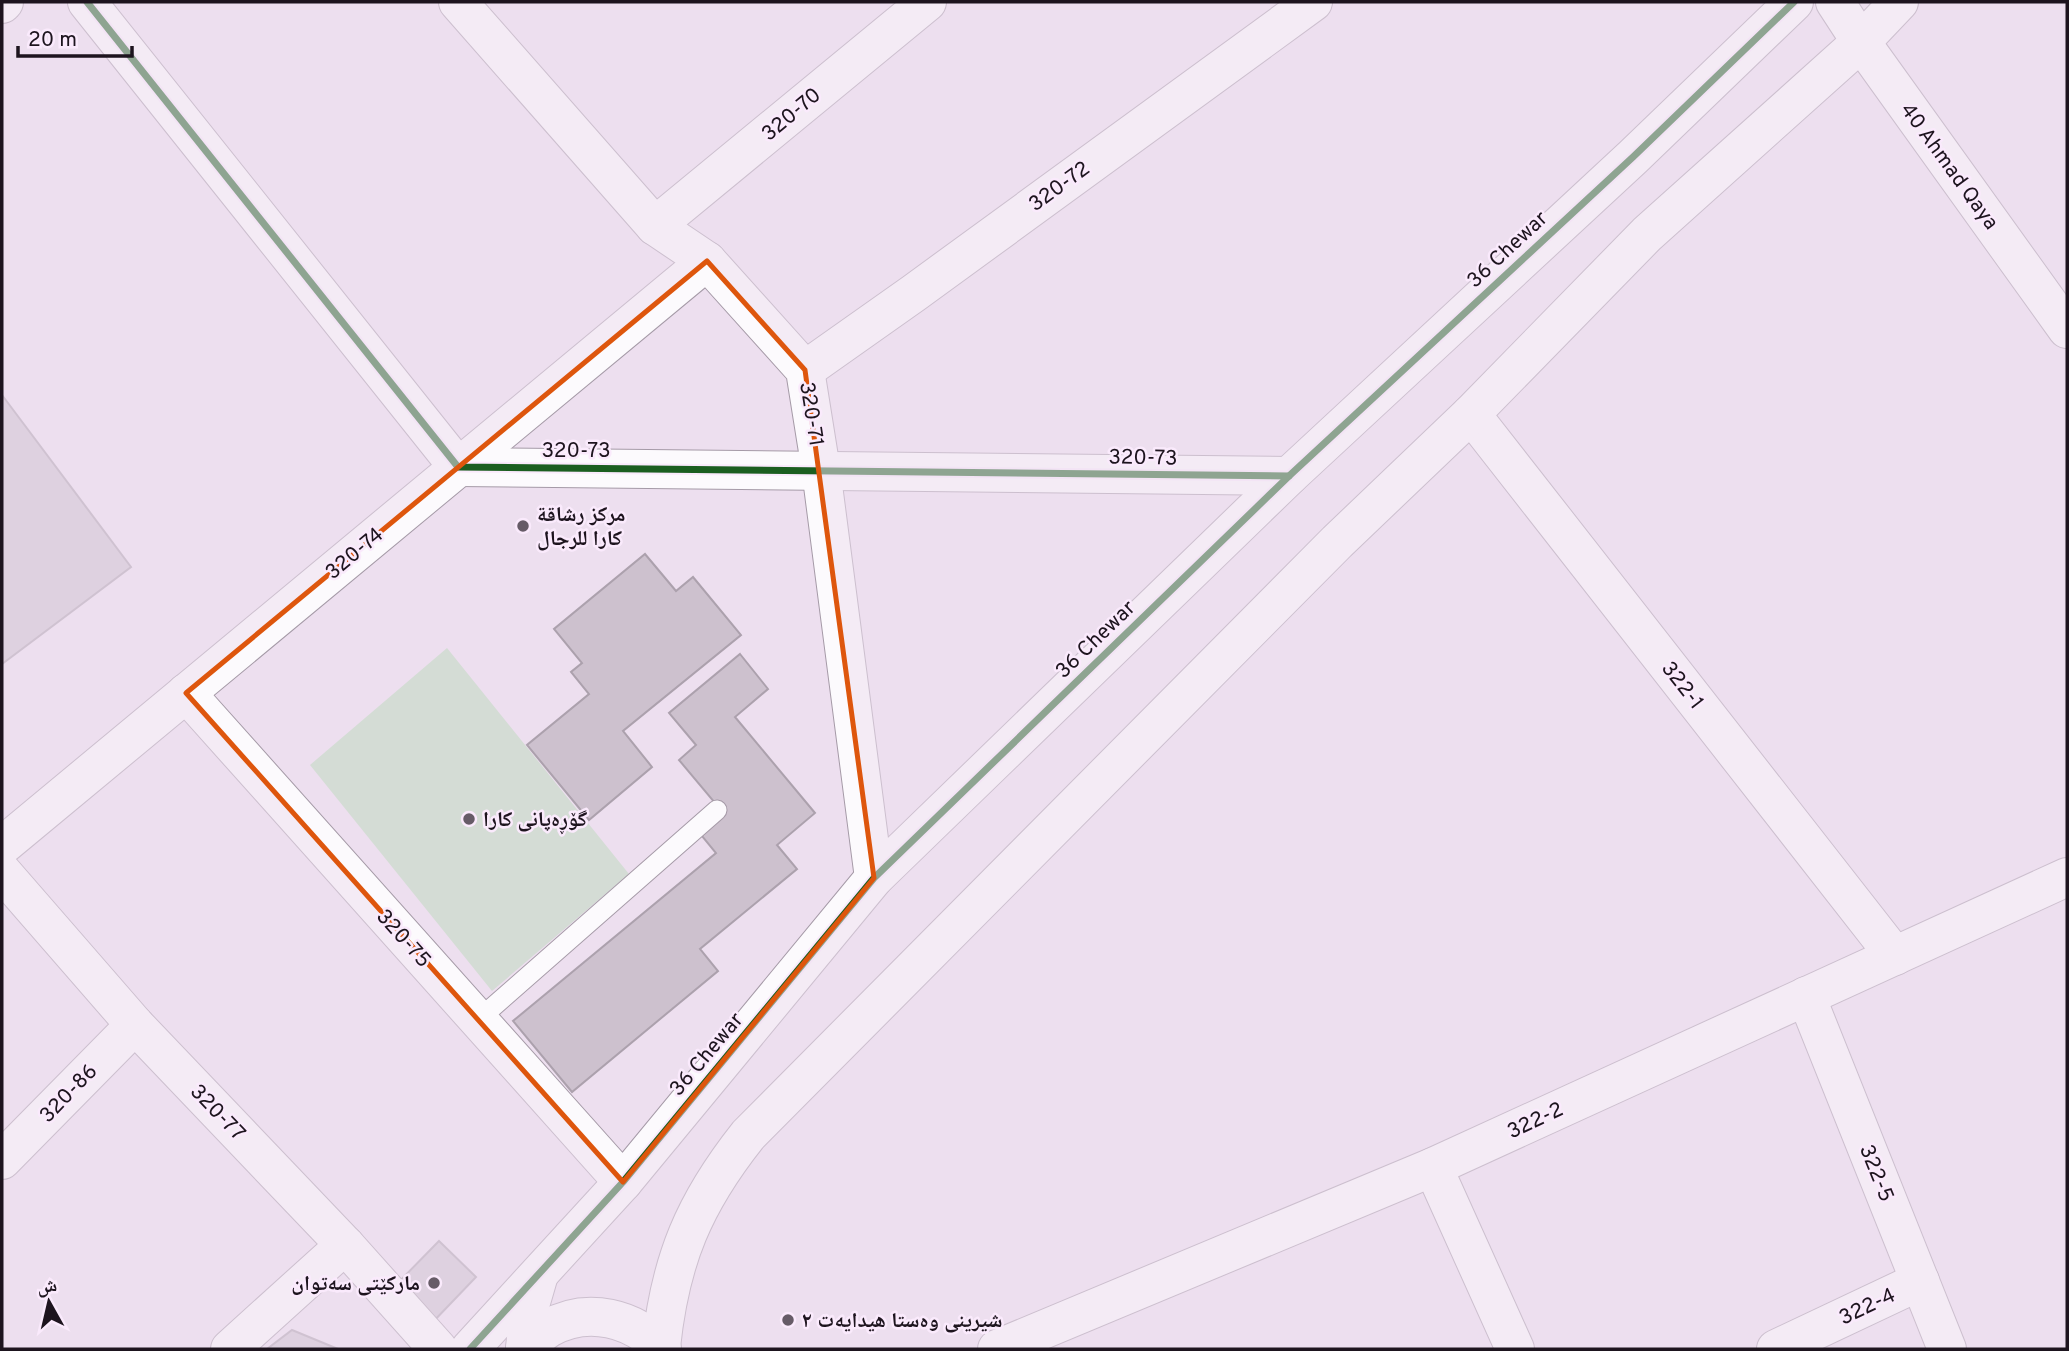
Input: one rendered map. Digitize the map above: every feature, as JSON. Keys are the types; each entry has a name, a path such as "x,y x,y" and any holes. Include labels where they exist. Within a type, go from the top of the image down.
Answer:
{"street":[{"path":"87,2 458,467"},
{"name":"320-71","path":"458,2 655,226 707,261 805,370 821,470 874,878"},
{"name":"320-70","path":"655,226 927,2"},
{"name":"320-72","path":"805,370 1313,2"},
{"name":"36 Chewar","path":"470,1349 623,1182 874,878 1289,476 1633,157 1794,2"},
{"name":"40 Ahmad Qaya","path":"1835,2 2067,329"},
{"path":"662,1348 665,1308 686,1234 723,1165 748,1135 1338,542 1471,414 1647,234 1861,42 1899,2"},
{"name":"320-74","path":"2,846 707,261"},
{"name":"322-1","path":"1471,414 1895,956"},
{"name":"320-73","path":"458,467 1289,476"},
{"name":"320-75","path":"186,694 623,1182"},
{"name":"320-77","path":"2,872 135,1025 345,1245 438,1349"},
{"name":"322-2","path":"997,1349 1433,1167 2067,877"},
{"name":"322-5","path":"1806,996 1947,1349"},
{"name":"320-86","path":"2,1160 135,1025"},
{"path":"1433,1167 1515,1349"},
{"path":"230,1349 345,1245"},
{"path":"525,1349 529,1309 540,1273"},
{"name":"322-4","path":"1776,1349 1920,1281"},
{"path":"525,1349 549,1328 578,1318 608,1317 638,1328 662,1348"}],"lane":[{"path":"478,1020 717,810"}],"highlighted area":[{"path":"707,261 805,370 874,878 623,1182 186,693"}],"shaded area":[{"name":"گۆڕەپانی کارا","path":"447,648 629,874 492,991 310,765"}],"building":[{"path":"2,395 131,567 2,664"},
{"path":"645,554 676,591 693,577 741,635 623,731 652,767 589,820 527,745 589,694 571,672 582,663 554,629"},
{"path":"740,654 768,689 735,717 815,813 777,845 797,869 700,949 718,971 572,1092 513,1021 716,853 697,830 721,810 679,760 696,745 669,713"},
{"name":"مارکێتی سەتوان","path":"439,1241 476,1277 429,1326 391,1290"},
{"path":"292,1330 338,1349 267,1349"}],"cycle path":[{"path":"87,2 458,467 1289,476"},
{"path":"470,1349 623,1182 874,878 1289,476 1633,157 1794,2"}],"place":[{"name":"مركز رشاقة كارا للرجال","path":"523,526"},
{"name":"گۆڕەپانی کارا","path":"469,819"},
{"name":"مارکێتی سەتوان","path":"434,1283"},
{"name":"شیرینی وەستا هیدایەت ٢","path":"788,1320"}]}
